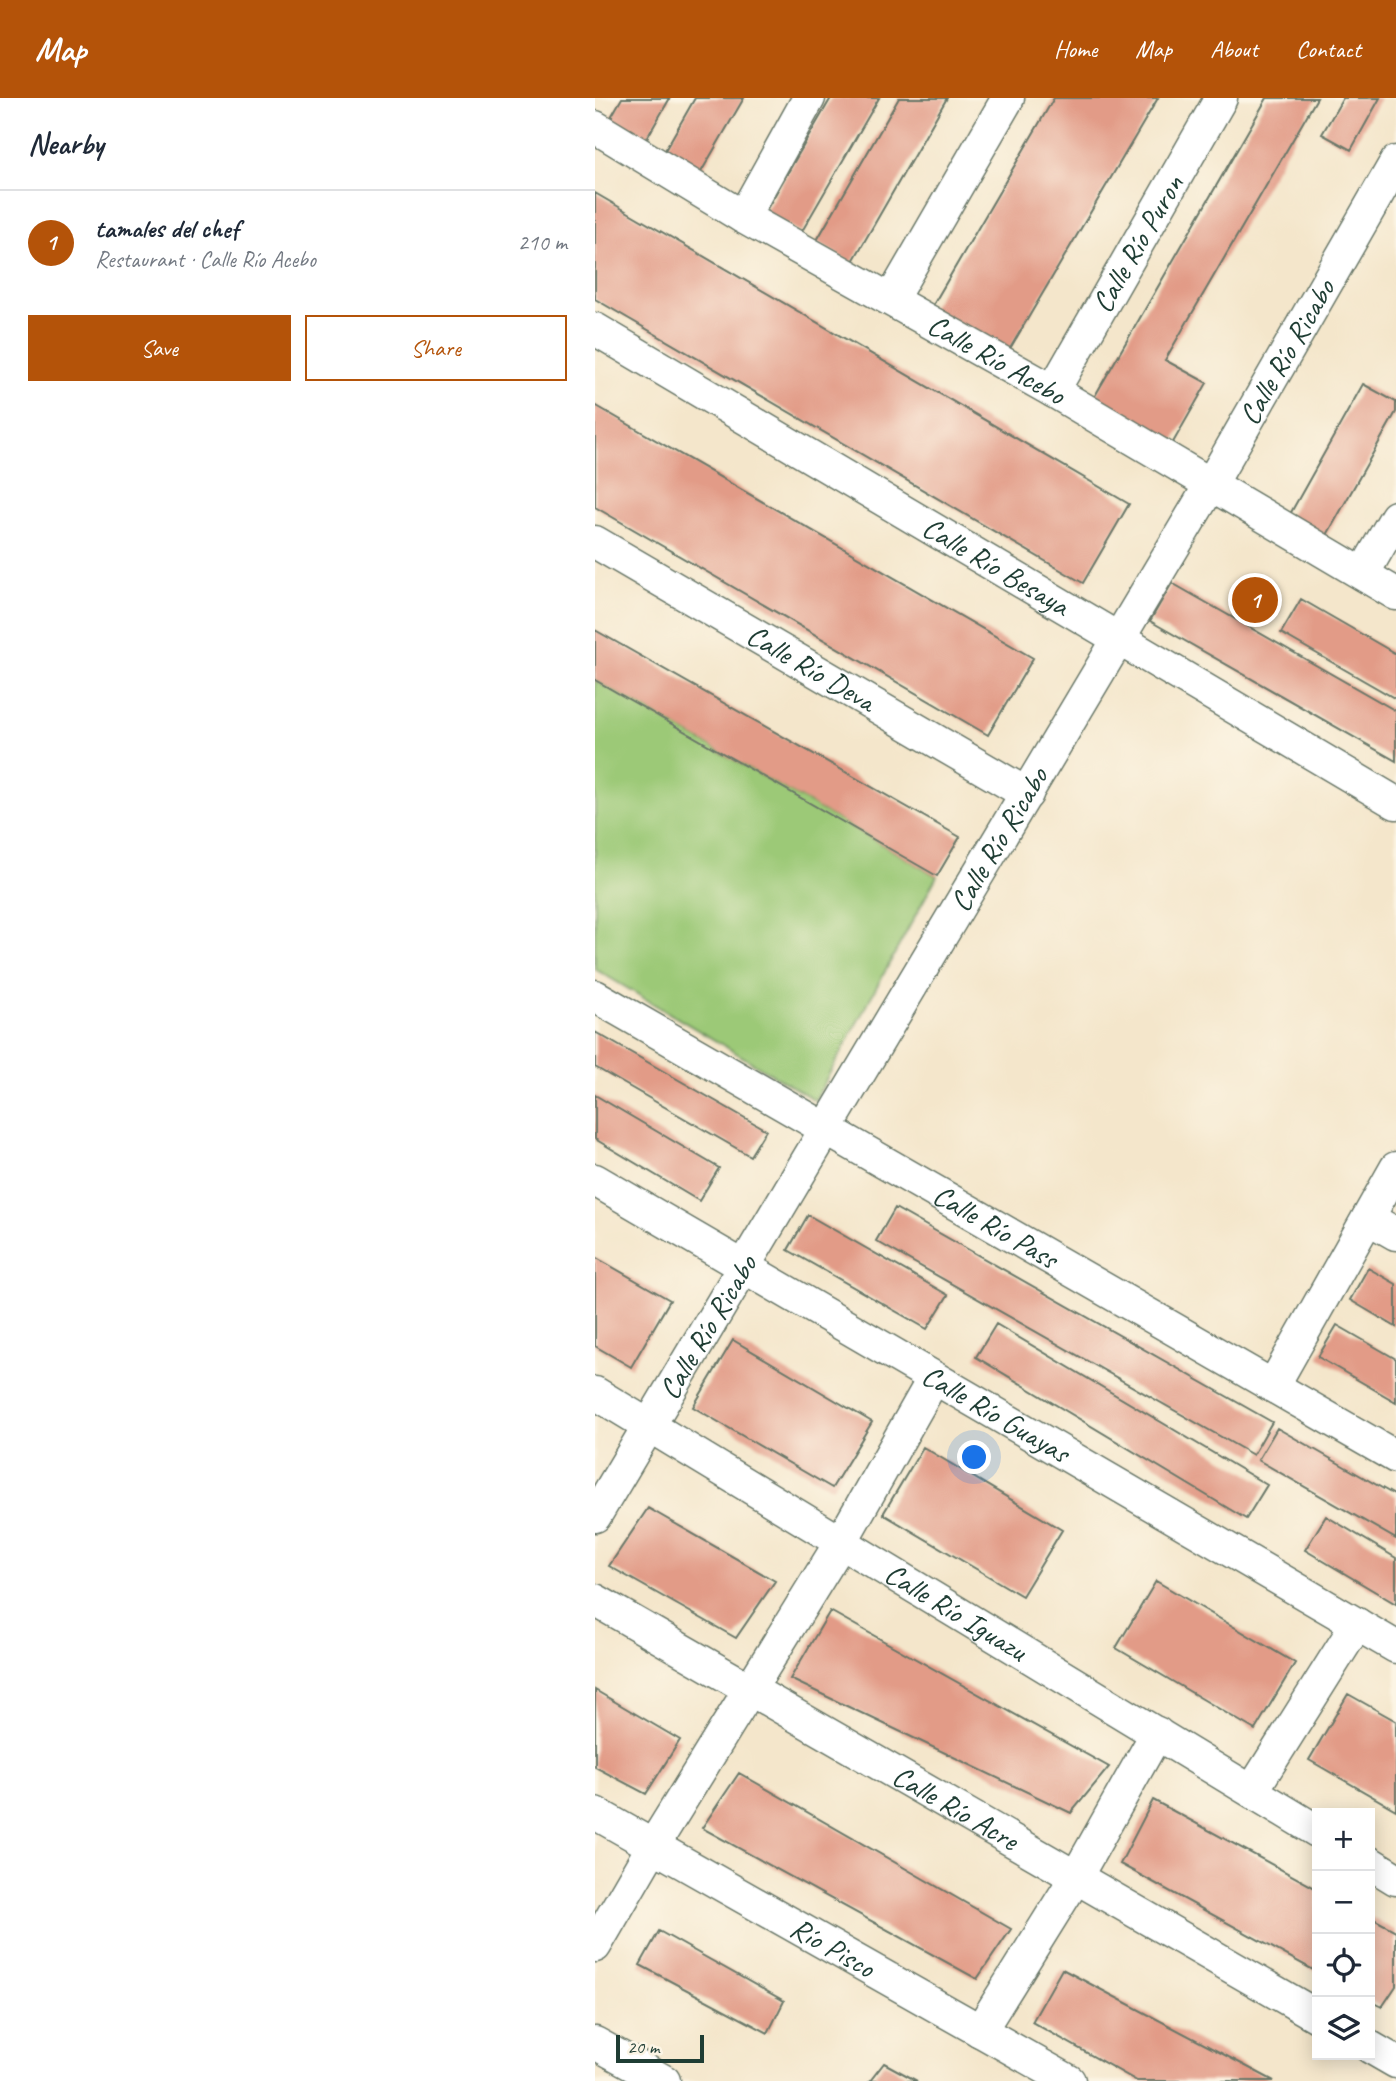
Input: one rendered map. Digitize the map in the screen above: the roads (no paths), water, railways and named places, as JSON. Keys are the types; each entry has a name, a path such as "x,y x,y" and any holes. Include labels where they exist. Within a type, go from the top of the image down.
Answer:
{"street":[{"path":"743,217 810,98"},
{"path":"891,298 1008,98"},
{"name":"Calle Río Puron","path":"1053,391 1221,98"},
{"name":"Calle Río Acebo","path":"595,127 743,217 1053,391 1396,594"},
{"name":"Calle Río Ricabo","path":"595,1516 1211,484 1396,162"},
{"name":"Calle Río Besaya","path":"595,329 1396,803"},
{"path":"1363,574 1396,517"},
{"name":"Calle Río Deva","path":"595,542 1027,794"},
{"name":"Calle Río Pass","path":"595,996 1396,1457"},
{"path":"1273,1387 1396,1168"},
{"name":"Calle Río Guayas","path":"595,1180 1396,1647"},
{"path":"1368,1218 1396,1234"},
{"path":"595,1946 653,1846 841,1542 934,1378"},
{"name":"Calle Río Iguazu","path":"595,1393 1312,1828"},
{"name":"Calle Río Acre","path":"595,1600 1312,2013"},
{"path":"1252,1791 1357,1624"},
{"path":"980,2031 1076,1877 1157,1733"},
{"name":"Río Pisco","path":"595,1813 1069,2081"},
{"path":"1375,1866 1396,1879"},
{"path":"595,2043 664,2081"},
{"path":"1375,2050 1396,2062"}],"place":[{"name":"tamales del chef","path":"1255,600"}]}
